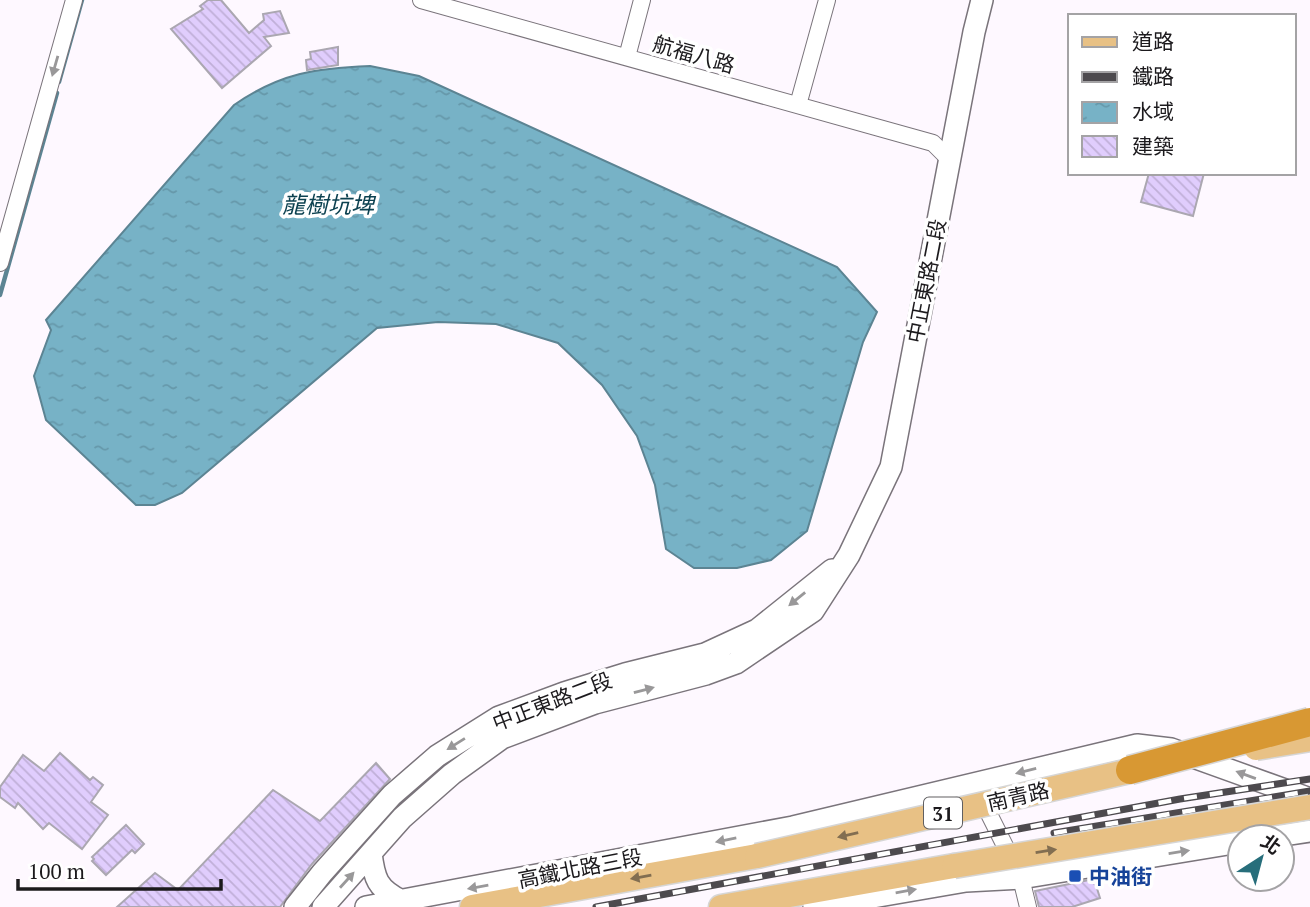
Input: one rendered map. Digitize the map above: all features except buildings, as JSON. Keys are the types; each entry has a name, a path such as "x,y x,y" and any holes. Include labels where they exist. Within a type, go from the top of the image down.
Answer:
{"highway":[{"path":"1130,770 1310,722"}],"main road":[{"name":"中正東路二段","path":"323,907 402,818 442,783 502,738 595,703 706,674 736,663 813,611 849,555 891,467 982,0"},
{"name":"中正東路二段","path":"295,907 392,795 437,756 499,717 613,678 705,654 757,630 849,555"},
{"name":"南青路","path":"757,856 1130,770 1310,738"},
{"name":"南青路","path":"793,827 1137,745 1171,749 1310,799"},
{"path":"721,907 1310,807"},
{"name":"高鐵北路三段","path":"366,907 793,827"},
{"path":"814,907 966,881 1021,878 1226,844"},
{"path":"372,853 374,876 379,884 390,895 402,901"},
{"path":"990,879 1010,853"},
{"name":"高鐵北路三段","path":"472,907 757,856"}],"street":[{"path":"0,263 74,0"},
{"name":"航福八路","path":"421,0 476,7 627,57 933,143 949,159"},
{"path":"627,57 642,0"},
{"path":"798,105 822,1"},
{"path":"975,784 1021,878 1028,907"}],"water":[{"name":"龍樹坑埤","path":"370,66 419,76 837,267 877,312 863,342 807,531 771,560 737,568 694,568 666,549 655,485 637,436 602,385 558,343 496,324 438,322 377,328 182,493 155,505 136,505 46,420 34,376 51,330 46,320 234,105 267,86 299,74 332,68"}],"waterway":[{"path":"59,82 82,0"},
{"path":"0,295 57,93"}],"railway":[{"path":"596,907 1180,799 1310,779"},
{"path":"1054,833 1310,791"}],"place":[{"name":"中油街","path":"1075,876"}]}
